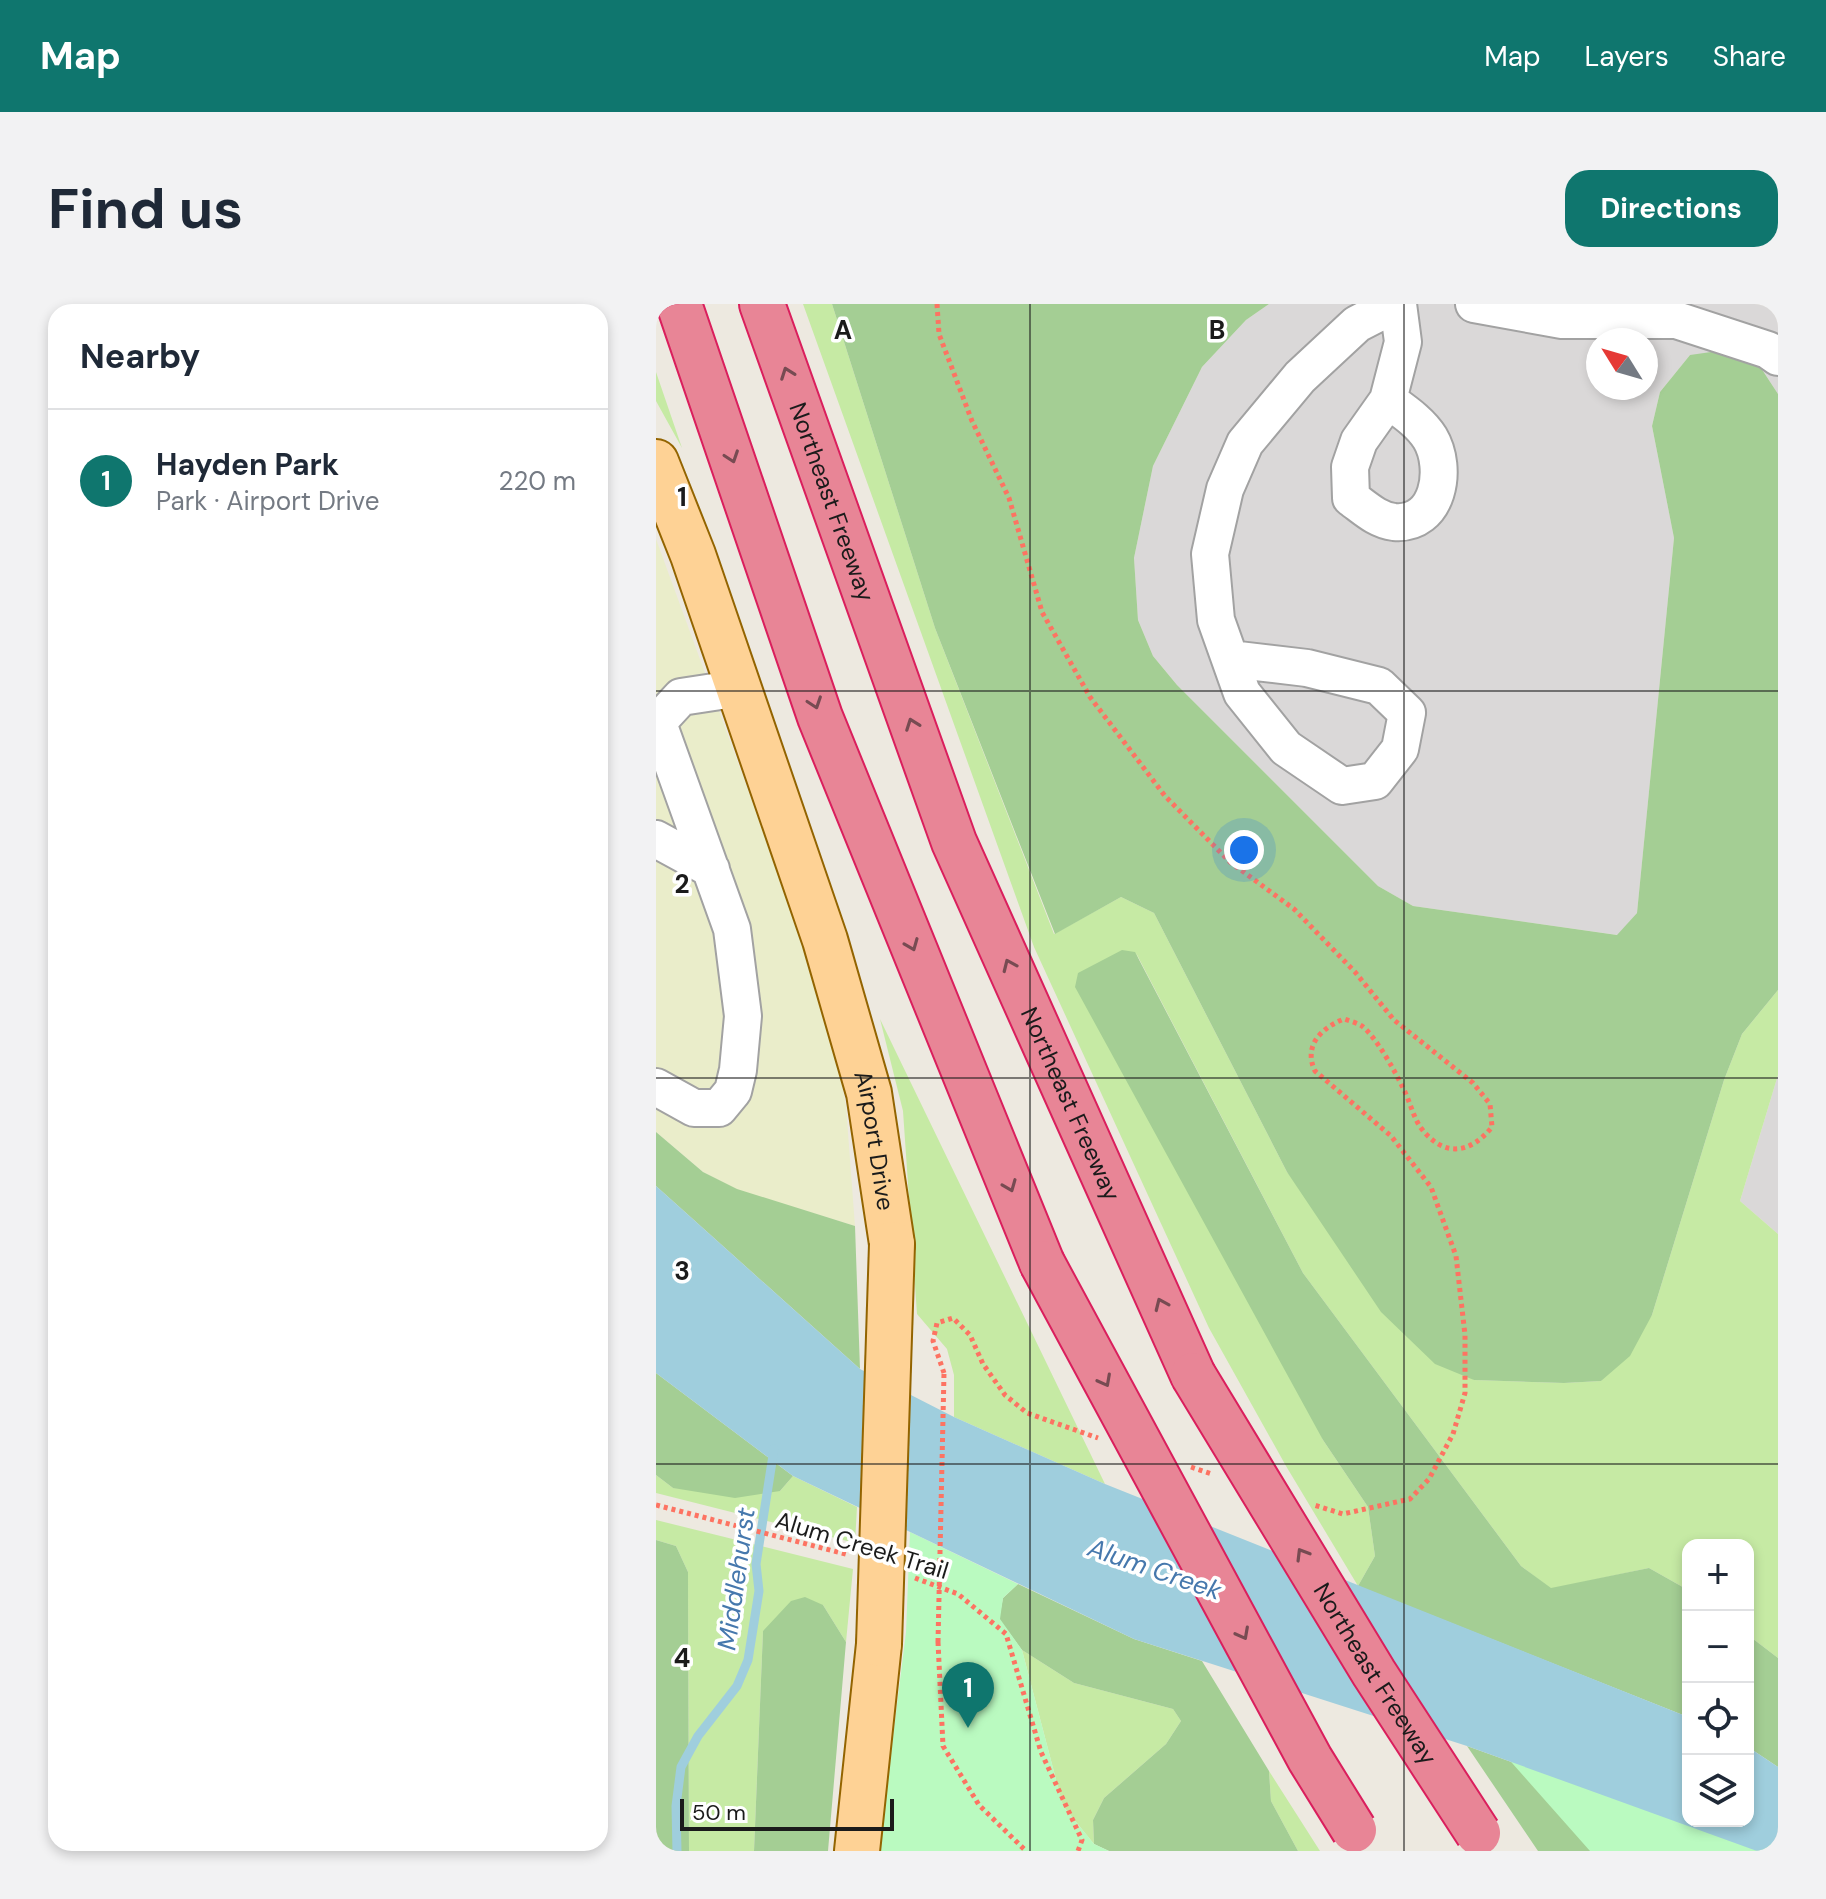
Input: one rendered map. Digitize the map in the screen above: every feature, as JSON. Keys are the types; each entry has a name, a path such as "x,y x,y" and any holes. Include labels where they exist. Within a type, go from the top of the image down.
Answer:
{"highway":[{"path":"679,304 820,717 1042,1263 1310,1759 1360,1841"},
{"name":"Northeast Freeway","path":"762,304 954,842 1193,1375 1374,1673 1487,1845"}],"main road":[{"name":"Airport Drive","path":"656,462 693,555 825,940 869,1093 892,1244 879,1644 857,1851"}],"lane":[{"path":"1230,659 1307,668 1379,686 1407,713 1400,749 1375,781 1342,786 1286,748 1242,693 1216,620 1210,554 1225,489 1245,443 1300,377 1334,345 1357,324 1397,304 1403,342 1388,400"},
{"path":"1474,304 1562,320 1676,320 1768,350 1778,357"},
{"path":"656,1087 694,1108 719,1108 733,1091 738,1070 743,1016 732,929 657,724 681,697 740,688"},
{"path":"656,839 711,869"}],"path":[{"path":"937,304 939,334 972,421 1009,498 1042,612 1090,697 1165,796 1230,862 1294,909 1355,972 1394,1020 1473,1083 1490,1104 1492,1127 1478,1144 1457,1149 1434,1142 1419,1126 1403,1088 1382,1052 1362,1027 1344,1019 1327,1025 1310,1048 1310,1061 1315,1071 1391,1136 1431,1187 1456,1256 1465,1335 1465,1393 1453,1434 1429,1479 1410,1499 1343,1514 1313,1505"},
{"path":"1026,1851 979,1805 943,1746 938,1642 944,1373 933,1341 937,1323 953,1318 970,1335 983,1364 1005,1395 1027,1413 1100,1439"},
{"path":"1176,1463 1222,1477"},
{"name":"Alum Creek Trail","path":"656,1505 861,1559"},
{"name":"Alum Creek Trail","path":"902,1574 958,1594 1006,1634 1041,1752 1082,1840 1078,1851"}],"shaded area":[{"path":"1269,304 1778,304 1778,394 1761,368 1690,355 1660,392 1652,426 1674,538 1637,913 1618,935 1413,906 1378,886 1177,685 1153,656 1138,620 1134,558 1153,466 1202,367 1246,320"},
{"path":"1778,1075 1778,1234 1740,1201"}],"green space":[{"path":"803,304 832,304 935,628 1054,934 1121,897 1154,913 1287,1172 1474,1380 1601,1381 1652,1315 1724,1080 1742,1034 1778,990 1778,1075 1740,1201 1778,1234 1778,1658 1754,1640 1754,1539 1682,1539 1682,1587 1649,1568 1551,1589 1521,1566 1303,1273 1136,953 1323,1440 1368,1507 1375,1556 1358,1586 1209,1328 1034,947"},
{"path":"832,304 1269,304 1246,320 1202,367 1153,466 1134,558 1138,620 1153,656 1177,685 1378,886 1413,906 1617,935 1637,913 1674,538 1652,426 1660,392 1690,355 1725,350 1761,368 1778,394 1778,990 1742,1034 1724,1080 1652,1315 1630,1356 1601,1381 1474,1380 1435,1364 1381,1312 1287,1172 1154,913 1121,897 1055,934 935,628"},
{"path":"656,372 682,448 656,401"},
{"path":"656,539 827,1006 846,1106 855,1226 737,1190 703,1172 656,1132"},
{"path":"1122,950 1135,952 1303,1273 1521,1566 1551,1588 1649,1568 1682,1587 1682,1715 1358,1586 1375,1556 1368,1507 1323,1440 1075,987 1078,973"},
{"path":"880,1019 1105,1484 954,1417 954,1375 947,1349 917,1314 903,1111"},
{"path":"656,1132 703,1172 737,1189 855,1226 860,1369 656,1186"},
{"path":"656,1373 793,1476 780,1491 735,1498 673,1488 656,1475"},
{"path":"656,1475 673,1488 780,1491 793,1476 857,1507 855,1543 656,1493"},
{"path":"656,1520 853,1569 846,1642 823,1605 763,1631 754,1851 689,1851 688,1572 676,1546 656,1540"},
{"path":"910,1532 1018,1584 1003,1598 1000,1619 1022,1650 1063,1806 1094,1844 1109,1851 879,1851 906,1632"},
{"path":"656,1540 676,1546 688,1572 689,1851 656,1851"},
{"path":"1018,1584 1134,1639 1202,1661 1269,1771 1271,1801 1298,1851 1109,1851 1094,1844 1093,1820 1104,1798 1166,1744 1181,1721 1173,1709 1074,1683 1022,1650 999,1619 1003,1598"},
{"path":"805,1597 823,1605 846,1642 828,1851 754,1851 763,1631 791,1601"},
{"path":"1754,1640 1778,1658 1778,1767 1754,1751"},
{"path":"1022,1650 1074,1683 1173,1709 1181,1721 1166,1744 1104,1798 1093,1820 1094,1844 1063,1806"},
{"path":"1427,1667 1682,1817 1682,1827 1754,1827 1778,1851 1590,1851"},
{"path":"1467,1746 1682,1824 1682,1827 1691,1827 1757,1851 1538,1851"},
{"path":"1269,1771 1320,1851 1298,1851 1271,1801"}],"water":[{"name":"Alum Creek","path":"656,1186 860,1369 954,1417 1105,1484 1682,1715 1682,1824 1467,1746 1134,1639 793,1476 656,1373"},
{"path":"1754,1751 1778,1767 1778,1851 1757,1851 1691,1827 1754,1827"}],"waterway":[{"name":"Middlehurst","path":"677,1851 676,1806 681,1767 698,1736 737,1686 748,1660 759,1591 756,1564 774,1449"}],"place":[{"name":"Hayden Park","path":"968,1728"}]}
